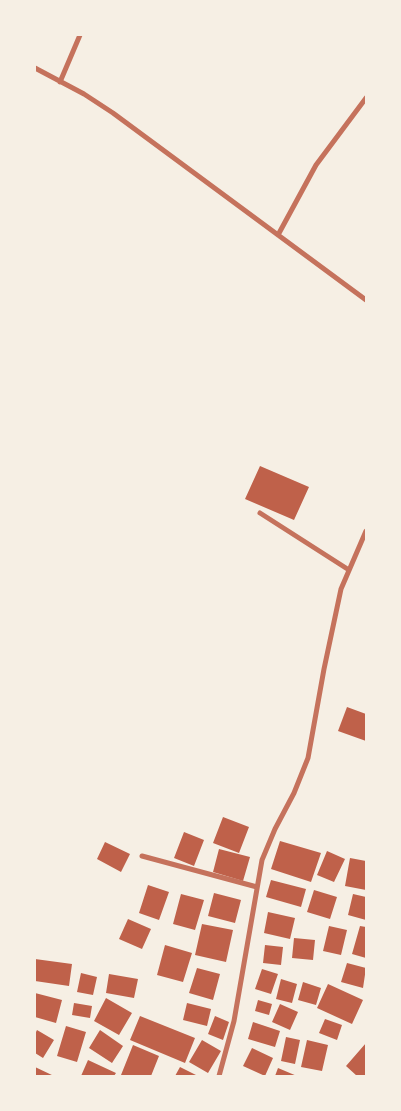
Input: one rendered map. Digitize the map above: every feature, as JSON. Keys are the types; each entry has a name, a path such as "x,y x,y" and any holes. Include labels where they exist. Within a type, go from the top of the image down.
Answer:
{"street":[{"path":"60,82 80,35"},
{"path":"35,68 113,113 366,300"},
{"path":"278,236 316,166 366,98"},
{"path":"260,513 349,570"},
{"path":"219,1076 234,1021 262,860 275,829 294,793 308,758 331,632 342,589 366,531"},
{"path":"142,856 257,887"}],"building":[{"path":"260,466 309,487 294,520 245,499"},
{"path":"347,707 366,714 366,741 338,731"},
{"path":"223,817 249,827 239,853 213,843"},
{"path":"184,832 204,840 194,866 174,858"},
{"path":"280,841 321,853 311,882 271,869"},
{"path":"105,842 130,854 121,872 97,859"},
{"path":"219,849 250,857 243,881 213,872"},
{"path":"327,851 345,859 334,882 317,875"},
{"path":"350,858 366,861 366,890 345,886"},
{"path":"271,880 306,889 301,907 266,897"},
{"path":"148,885 169,892 159,920 139,913"},
{"path":"314,890 337,897 330,919 307,912"},
{"path":"214,893 241,900 235,923 208,916"},
{"path":"181,894 204,900 195,930 173,924"},
{"path":"353,894 366,897 366,920 348,915"},
{"path":"268,912 295,918 290,939 264,933"},
{"path":"128,919 151,929 142,949 119,939"},
{"path":"202,924 233,930 226,962 195,955"},
{"path":"329,926 347,930 341,955 323,951"},
{"path":"360,926 366,927 366,958 352,954"},
{"path":"294,938 315,940 313,960 292,958"},
{"path":"165,945 192,953 183,982 157,975"},
{"path":"265,945 283,947 281,965 263,963"},
{"path":"35,959 72,964 69,986 35,981"},
{"path":"347,963 366,968 363,988 341,982"},
{"path":"197,968 220,974 213,1000 189,993"},
{"path":"262,969 278,974 271,994 255,989"},
{"path":"81,973 97,977 93,995 77,992"},
{"path":"109,974 138,979 134,998 106,993"},
{"path":"281,979 297,984 292,1003 276,999"},
{"path":"303,982 321,988 316,1005 298,1000"},
{"path":"328,984 363,1000 352,1024 317,1008"},
{"path":"35,993 62,1000 56,1023 35,1017"},
{"path":"106,998 132,1013 119,1035 94,1021"},
{"path":"258,1000 272,1004 269,1015 255,1011"},
{"path":"74,1003 92,1006 90,1018 72,1015"},
{"path":"187,1003 211,1009 207,1026 183,1020"},
{"path":"280,1004 298,1012 290,1030 272,1022"},
{"path":"140,1016 195,1038 185,1063 130,1040"},
{"path":"215,1016 229,1022 223,1040 208,1034"},
{"path":"325,1019 342,1025 337,1040 319,1033"},
{"path":"253,1022 280,1031 275,1047 248,1039"},
{"path":"66,1026 86,1032 77,1062 57,1056"},
{"path":"37,1030 54,1040 43,1058 35,1053 35,1034"},
{"path":"100,1030 123,1046 112,1063 89,1048"},
{"path":"286,1037 300,1040 295,1064 281,1061"},
{"path":"202,1040 221,1051 208,1073 189,1062"},
{"path":"307,1040 328,1045 322,1071 301,1067"},
{"path":"366,1043 366,1076 357,1076 346,1066"},
{"path":"133,1045 159,1056 151,1076 121,1075"},
{"path":"252,1048 273,1058 265,1076 243,1066"},
{"path":"88,1060 116,1073 114,1076 81,1076"},
{"path":"35,1067 54,1076 35,1076"},
{"path":"180,1067 198,1076 175,1076"},
{"path":"278,1068 297,1076 275,1076"}]}
